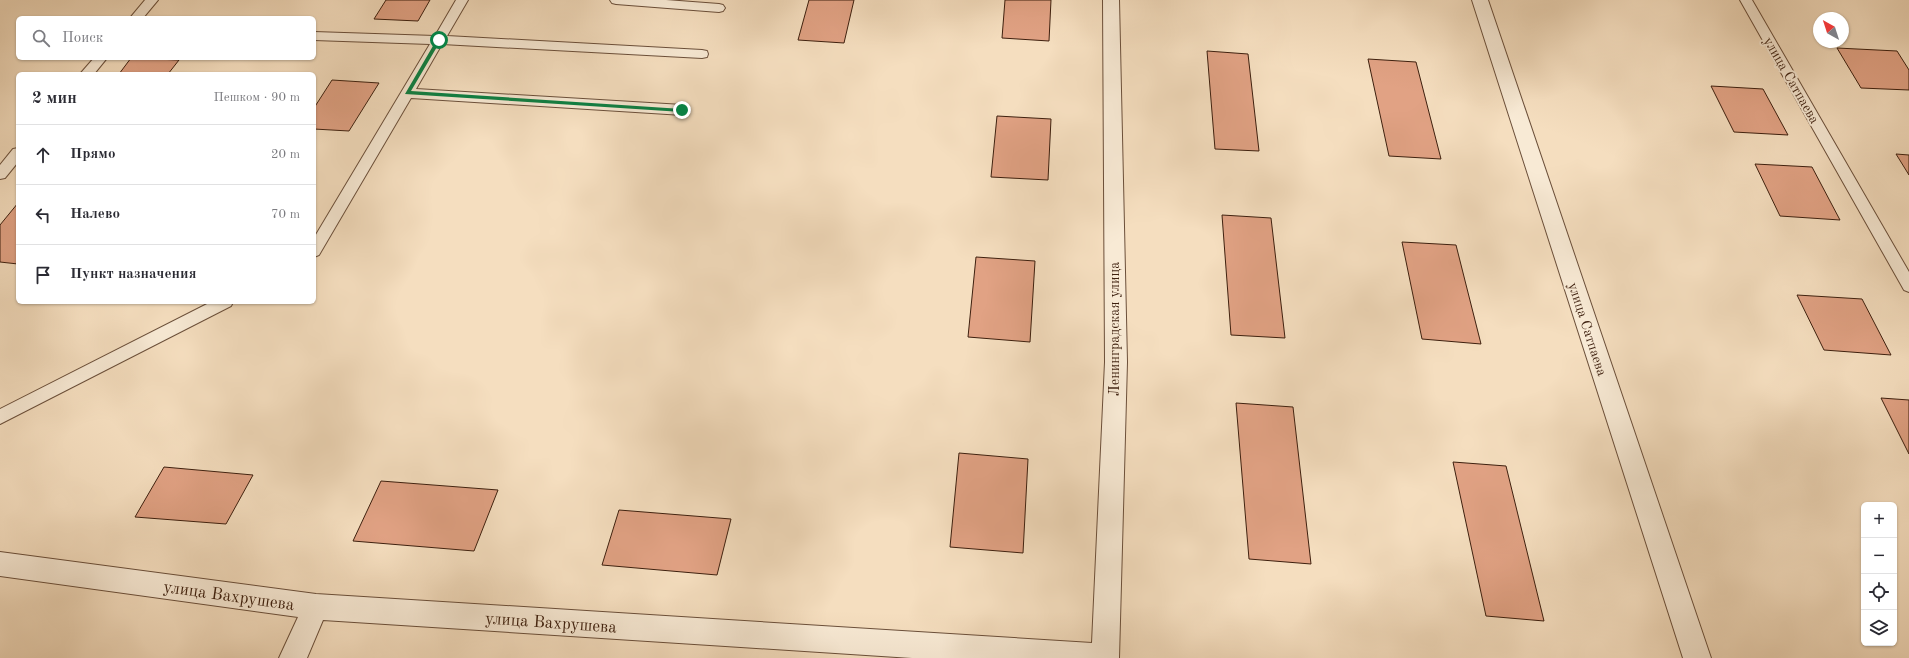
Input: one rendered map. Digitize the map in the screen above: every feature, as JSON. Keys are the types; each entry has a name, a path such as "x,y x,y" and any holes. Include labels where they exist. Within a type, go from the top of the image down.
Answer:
{"street":[{"name":"Ленинградская улица","path":"1108,658 1116,362 1111,0"},
{"name":"улица Сатпаева","path":"1480,0 1697,658"},
{"name":"улица Вахрушева","path":"0,564 316,607 1108,658"},
{"path":"293,658 316,607"}],"lane":[{"path":"138,16 152,0"},
{"path":"316,248 462,0"},
{"path":"616,0 719,8"},
{"name":"улица Сатпаева","path":"1746,0 1909,286"},
{"path":"316,36 439,40 702,54"},
{"path":"89,72 99,60"},
{"path":"407,93 682,110"},
{"path":"0,174 16,155"},
{"path":"0,417 221,304"}],"building":[{"path":"386,0 430,0 418,21 374,19"},
{"path":"809,0 854,0 844,43 798,40"},
{"path":"1005,0 1051,0 1049,41 1002,38"},
{"path":"1837,48 1897,51 1909,70 1909,90 1861,88"},
{"path":"1207,51 1248,54 1259,151 1215,149"},
{"path":"1368,59 1416,62 1441,159 1389,156"},
{"path":"130,60 179,60 170,72 120,72"},
{"path":"332,80 379,83 349,131 316,129 316,105"},
{"path":"1711,86 1763,89 1788,135 1734,132"},
{"path":"997,116 1051,119 1048,180 991,177"},
{"path":"1896,154 1909,155 1909,175"},
{"path":"1755,164 1812,167 1840,220 1780,216"},
{"path":"16,205 16,264 0,262 0,225"},
{"path":"1222,215 1271,218 1285,338 1231,335"},
{"path":"1402,242 1456,245 1481,344 1422,339"},
{"path":"976,257 1035,261 1030,342 968,337"},
{"path":"1797,295 1862,299 1891,355 1824,350"},
{"path":"1881,398 1909,400 1909,454"},
{"path":"1236,403 1293,407 1311,564 1249,559"},
{"path":"959,453 1028,459 1023,553 950,547"},
{"path":"1453,462 1506,466 1544,621 1486,616"},
{"path":"164,467 253,475 226,524 135,517"},
{"path":"381,481 498,490 474,551 353,541"},
{"path":"619,510 731,519 717,575 602,565"}],"route":[{"path":"439,40 407,93 682,110"}]}
